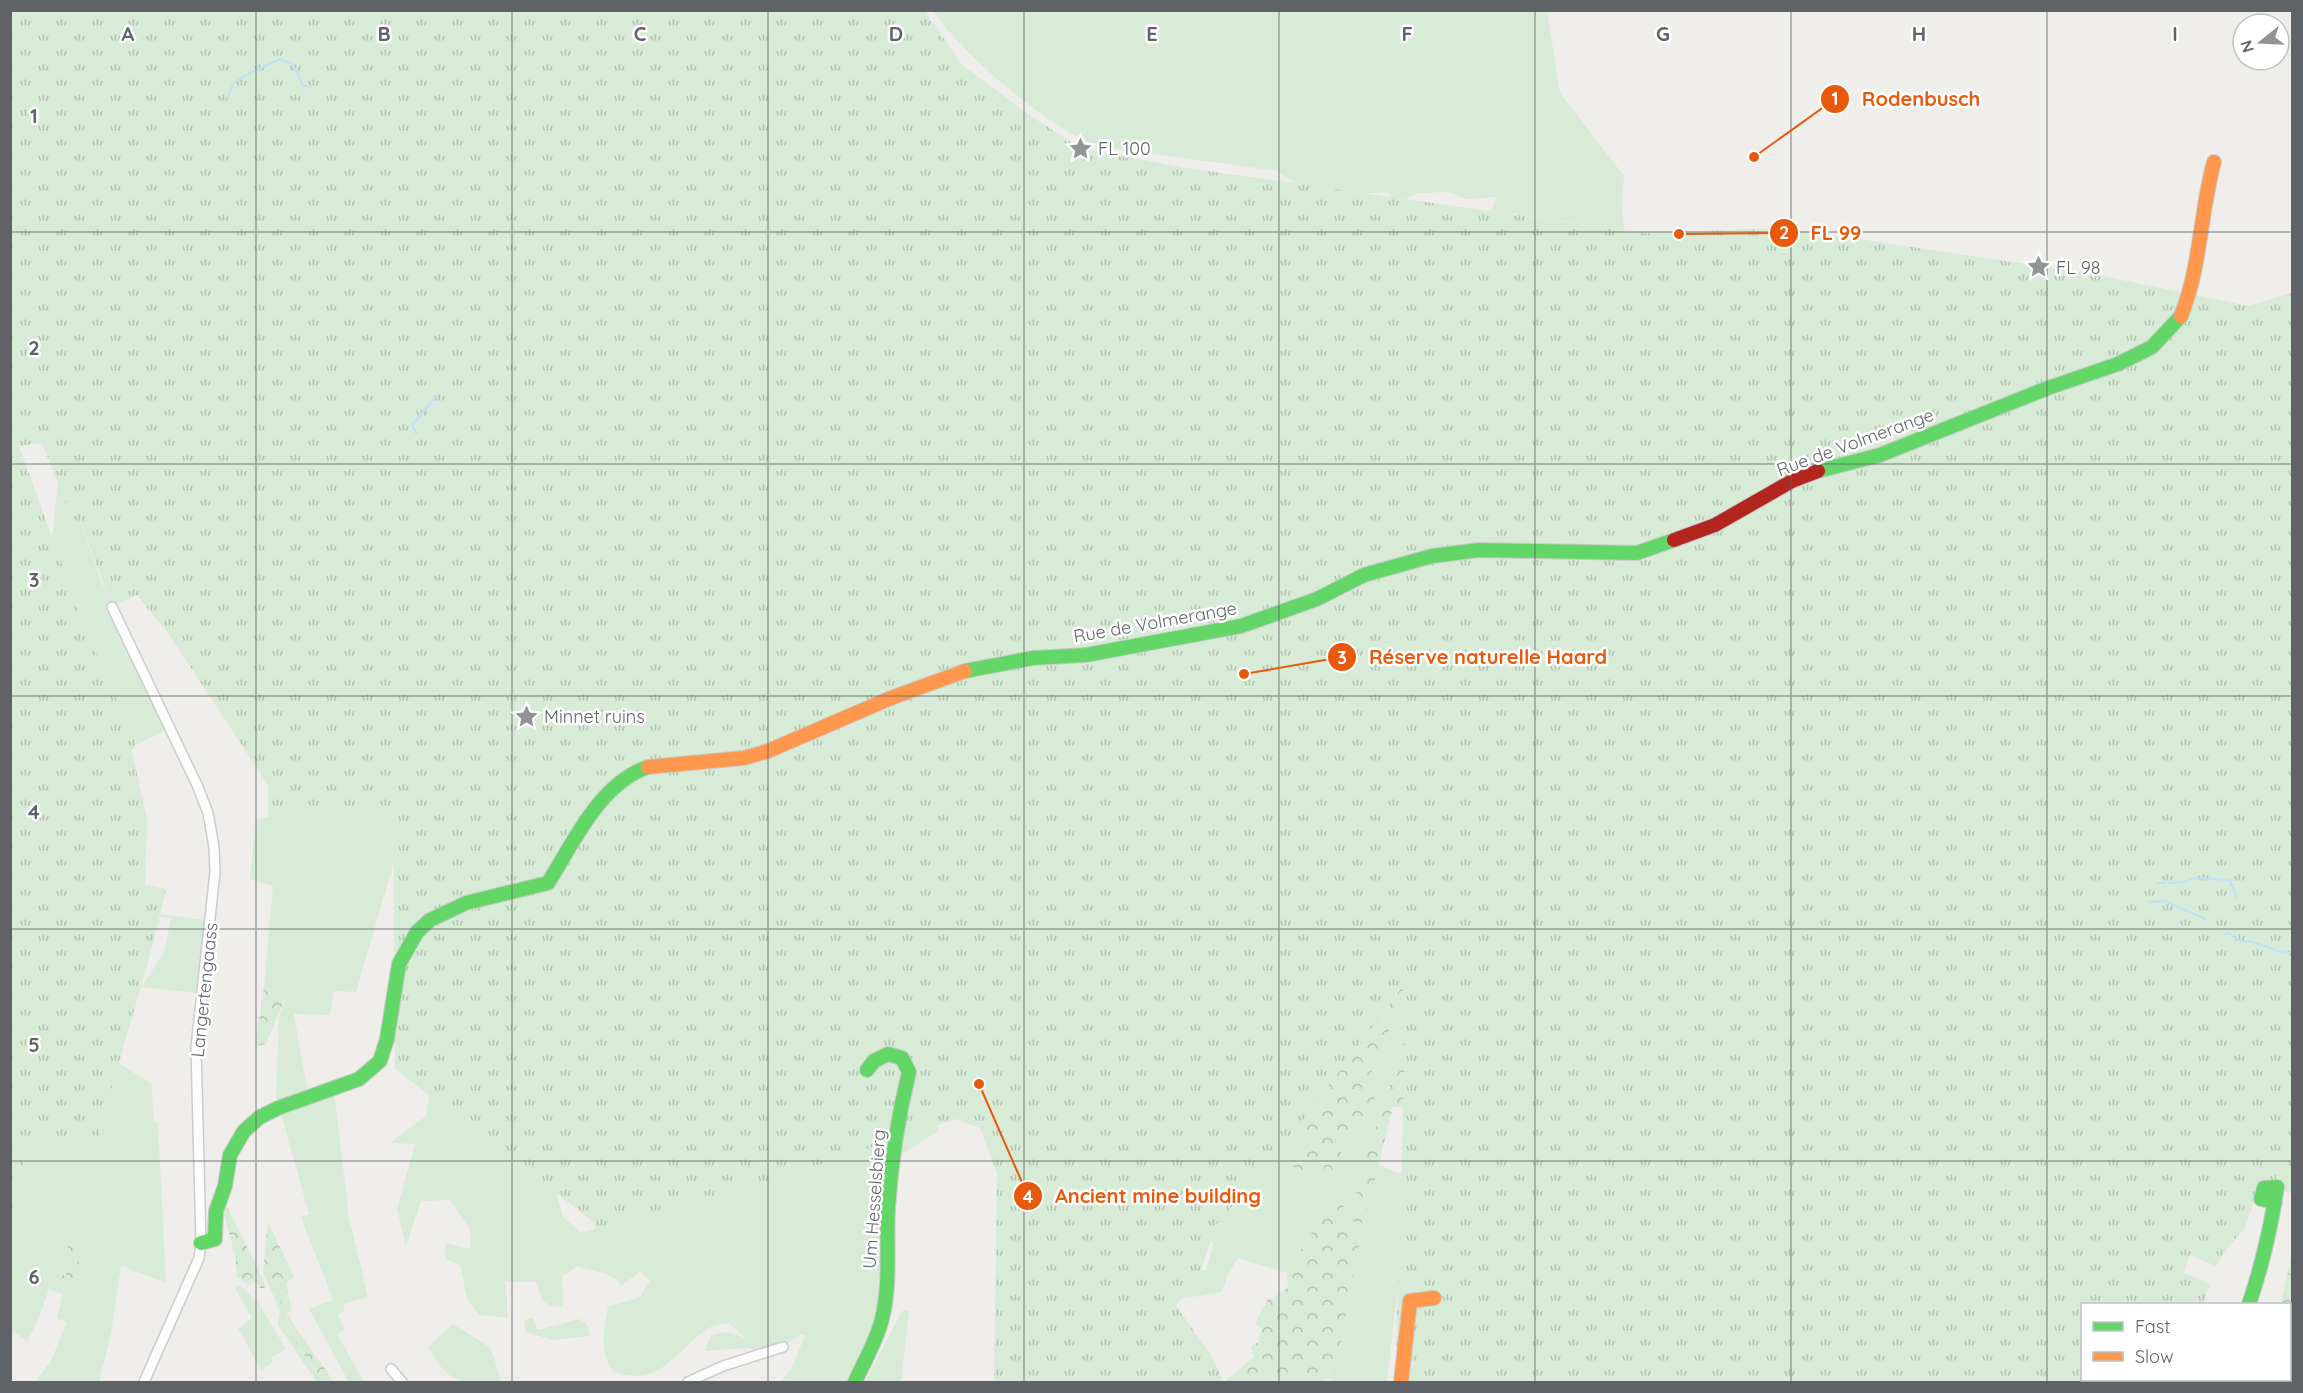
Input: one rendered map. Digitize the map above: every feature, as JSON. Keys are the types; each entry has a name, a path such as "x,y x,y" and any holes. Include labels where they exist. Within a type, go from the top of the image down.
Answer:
{"street":[{"name":"Rue de Volmerange","path":"201,1243 215,1239 217,1207 225,1187 231,1153 243,1131 279,1105 350,1084 378,1064 387,1038 394,979 399,959 409,941 422,926 476,900 548,883 604,796 635,771 657,765 744,758 768,751 891,698 974,668 1034,658 1086,655 1241,626 1317,599 1364,575 1432,556 1479,550 1637,553 1715,525 1792,481 1818,471 1880,455 2048,388 2118,364 2162,340 2179,321 2186,306 2198,255 2205,195 2214,162"},
{"name":"Langertengaass","path":"112,607 196,784 208,813 214,847 214,893 196,1047 201,1243 199,1258 144,1383"},
{"name":"Um Hesselsbierg","path":"855,1383 882,1321 886,1298 888,1209 892,1168 898,1117 909,1072 902,1058 888,1054 874,1061 867,1070"},
{"path":"2250,1303 2261,1269 2275,1202 2261,1199 2261,1193 2269,1186 2277,1187"},
{"path":"1401,1383 1410,1301 1434,1298"},
{"path":"688,1383 723,1366 783,1347"},
{"path":"391,1369 402,1383"}],"green space":[{"path":"11,11 925,11 962,65 1028,114 1080,148 1187,168 1636,232 1799,230 2098,275 2248,306 2292,293 2292,1167 2279,1159 2275,1183 2258,1189 2245,1228 2225,1251 2216,1266 2190,1255 2184,1273 2210,1284 2203,1303 2081,1303 2081,1381 2177,1382 1395,1382 1407,981 1285,1144 1216,1225 1201,1270 1176,1306 1211,1355 1224,1382 994,1382 997,1173 980,1128 956,1119 758,1185 600,1227 395,1069 393,810 314,811 268,817 268,785 171,637 137,595 112,607 80,520 79,535 42,443 19,446 82,619 136,745 132,750 147,820 145,885 166,889 96,1145 30,1136 11,1223"},
{"path":"933,11 1547,11 1560,93 1624,176 1622,201 1624,230 1492,211 1496,197 1467,199 1447,192 1419,193 1405,199 1392,198 1388,192 1330,192 1303,186 1278,171 1096,146 1054,122 1007,88 965,48"},
{"path":"425,434 461,457 469,451 483,469 479,479 483,483 479,488 488,506 480,510 496,546 530,547 542,532 547,516 602,540 683,602 684,613 669,625 667,638 774,695 805,723 826,726 840,720 833,732 838,740 977,719 987,711 1124,771 1173,779 1251,776 1258,786 1284,783 1411,732 1490,719 1502,742 1517,756 1590,874 1593,914 1600,935 1617,979 1646,1038 1651,1043 1665,1041 1719,1076 1731,1066 1756,1078 1833,1105 1849,1106 1890,1102 1919,1112 2094,1135 2110,1131 2127,1118 2143,1060 2173,1027 2198,954 2208,957 2201,1000 2206,1001 2203,1021 2209,1032 2219,1033 2218,1123 2212,1172 2223,1180 2235,1164 2234,1135 2229,1120 2237,1119 2241,1110 2232,1102 2231,1073 2243,1082 2250,1083 2267,1127 2252,1130 2243,1145 2240,1187 2229,1201 2223,1221 2213,1232 2214,1241 2205,1254 2180,1235 2187,1231 2183,1222 2138,1227 2094,1223 2084,1242 2076,1224 2040,1186 1951,1149 1951,1141 1969,1141 1972,1131 1968,1123 1928,1118 1916,1121 1870,1107 1857,1112 1862,1123 1800,1121 1763,1115 1700,1098 1692,1110 1690,1124 1762,1136 1789,1153 1761,1178 1743,1178 1698,1169 1676,1196 1684,1166 1650,1153 1633,1174 1619,1200 1646,1212 1675,1200 1665,1219 1665,1248 1654,1250 1637,1242 1594,1239 1578,1231 1553,1234 1550,1240 1575,1248 1628,1252 1655,1267 1636,1294 1593,1292 1572,1264 1548,1265 1533,1287 1502,1283 1500,1222 1492,1216 1489,1263 1496,1322 1513,1342 1536,1320 1549,1314 1619,1356 1637,1382 1444,1382 1443,1215 1486,1204 1492,1197 1509,1104 1533,1077 1559,1130 1564,1180 1560,1199 1548,1214 1554,1219 1572,1212 1590,1210 1595,1189 1591,1169 1574,938 1564,883 1512,759 1492,737 1477,729 1366,766 1274,832 1165,822 1166,828 1201,837 1326,848 1336,825 1359,832 1350,853 1361,864 1377,848 1388,857 1398,852 1388,836 1405,831 1437,835 1434,852 1457,857 1485,852 1487,882 1476,877 1474,866 1433,863 1394,874 1367,905 1370,929 1374,931 1360,1014 1346,1024 1343,1048 1351,1060 1324,1073 1318,1086 1325,1094 1301,1121 1275,1112 1273,1116 1299,1129 1301,1136 1318,1129 1346,1107 1372,1070 1411,970 1467,1012 1462,1042 1450,1050 1433,1051 1428,1079 1434,993 1428,987 1420,989 1418,1003 1366,1155 1350,1219 1364,1223 1378,1165 1418,1181 1405,1225 1387,1382 1342,1382 1326,1379 1340,1347 1360,1240 1343,1205 1330,1203 1287,1273 1238,1258 1229,1272 1222,1292 1180,1299 1202,1262 1201,1270 1206,1271 1213,1245 1207,1231 1180,1239 1177,1248 1180,1256 1186,1255 1206,1237 1187,1264 1161,1283 1162,1295 1152,1291 1144,1254 1134,1248 1137,1227 1147,1219 1168,1224 1171,1220 1148,1172 1143,1148 1110,1135 1107,1109 1113,1094 1114,1074 1095,1044 1102,1010 1163,1022 1198,1096 1251,1110 1230,1083 1254,1094 1259,1089 1238,1065 1247,1057 1212,990 1129,987 1094,906 1087,835 1101,832 1090,817 1041,785 1120,825 1156,826 1158,818 1125,808 1021,751 973,755 909,772 911,780 995,766 1039,784 993,772 989,782 936,828 938,836 891,852 920,898 962,912 977,932 954,991 961,1041 935,1105 938,1131 904,1153 892,1168 888,1209 886,1298 882,1321 855,1382 781,1382 791,1369 805,1336 803,1334 769,1353 747,1348 705,1351 711,1335 725,1332 746,1338 729,1323 707,1329 675,1358 654,1372 628,1375 612,1371 604,1347 608,1307 640,1297 650,1280 640,1272 621,1286 613,1277 577,1266 562,1277 563,1307 547,1304 536,1282 505,1282 508,1318 479,1315 467,1299 460,1265 446,1259 445,1243 471,1249 470,1229 450,1200 421,1201 406,1246 397,1209 415,1144 390,1143 426,1116 440,1026 440,983 436,944 445,923 435,918 476,900 474,917 501,965 497,982 483,985 474,1002 453,992 456,1014 460,1019 476,1009 483,1020 459,1031 469,1044 499,1031 530,1044 541,1140 563,1217 580,1232 595,1229 575,1029 584,872 596,832 612,801 636,775 617,787 595,809 619,729 602,713 627,710 641,662 663,640 660,623 630,592 548,539 529,552 473,556 466,585 368,566 349,548 332,517 305,531 281,510 276,497 277,467 298,451 377,453 414,471","holes":["1375,1078 1383,1082 1350,1144 1340,1151 1344,1158 1332,1174 1323,1171 1329,1145 1317,1167 1295,1172 1294,1165 1365,1094"]},
{"path":"53,471 79,518 100,579 170,728 136,745 82,619 52,540 58,483"},
{"path":"171,637 239,699 280,815 313,811 394,810 400,841 356,992 334,991 330,1015 294,1014 308,1096 334,1091 349,1218 368,1297 343,1304 345,1311 338,1314 345,1330 337,1334 364,1382 349,1382 309,1309 333,1300 301,1217 309,1214 276,1096 279,1018 286,997 264,987 273,886 250,879 256,819 268,817 268,785"},
{"path":"1477,729 1427,1108 1393,1107 1364,1224 1350,1220 1360,1240 1340,1347 1324,1382 1224,1382 1254,1357 1251,1346 1258,1342 1262,1329 1255,1323 1268,1299 1273,1299 1288,1287 1287,1273 1330,1203 1343,1205 1350,1218 1366,1155 1408,1031 1411,971 1378,1057 1365,1084 1354,1099 1327,1123 1301,1136 1298,1129 1273,1116 1301,1120 1324,1095 1318,1086 1323,1073 1351,1060 1343,1048"},
{"path":"160,914 205,920 196,993 142,987 165,950 171,918 160,917"},
{"path":"264,987 286,996 266,1044 255,1046"},
{"path":"117,1062 152,1084 153,1119 158,1124 166,1283 121,1266 111,1333 99,1382 35,1382 51,1361 67,1322 57,1318 63,1294 49,1289 38,1320 27,1341 11,1330 10,1223 30,1136 96,1145"},
{"path":"1375,1078 1383,1082 1350,1144 1340,1151 1345,1158 1332,1174 1323,1171 1328,1146 1317,1167 1295,1172 1294,1165 1365,1094"},
{"path":"2279,1159 2292,1167 2292,1193 2280,1192 2275,1183"},
{"path":"219,1200 227,1207 266,1287 261,1289 255,1282 249,1285 236,1276 234,1253 224,1213 217,1207"},
{"path":"268,1222 294,1277 286,1283 292,1310 287,1313 276,1294 272,1292 263,1272"},
{"path":"69,1232 81,1246 77,1277 66,1280 65,1288 59,1285 54,1270 59,1267 66,1279"},
{"path":"2292,1253 2292,1382 2249,1382 2291,1381 2291,1303 2281,1303"},
{"path":"240,1285 259,1304 286,1349 271,1358 273,1362 261,1370 238,1328 252,1318 235,1288"},
{"path":"272,1292 281,1300 287,1312 300,1350 324,1382 317,1382 278,1325 280,1312"},
{"path":"902,1311 909,1311 901,1382 865,1382"},
{"path":"289,1316 334,1382 324,1382 300,1350 288,1323"},
{"path":"533,1318 538,1330 580,1319 588,1326 590,1336 553,1340 526,1332 524,1320"},
{"path":"453,1324 491,1348 501,1382 465,1381 457,1379 443,1369 428,1347"}],"waterway":[{"path":"228,98 233,84 240,78 280,59 293,64 303,86 307,86"},
{"path":"416,433 412,425 437,396"},
{"path":"2169,883 2184,882 2194,878 2230,880 2237,898"},
{"path":"2158,883 2165,883"},
{"path":"2150,902 2165,901 2205,919"},
{"path":"2224,934 2229,933 2240,940 2292,953"}],"traffic: fast":[{"path":"1818,471 1880,455 2048,388 2118,364 2152,347 2181,316"},
{"path":"965,671 1033,658 1086,655 1241,626 1317,599 1364,575 1432,556 1479,550 1637,553 1674,540"},
{"path":"201,1243 215,1239 216,1211 225,1186 230,1155 244,1131 260,1117 278,1108 359,1079 380,1061 387,1039 399,964 417,932 430,920 466,903 548,883 589,816 602,800 631,775 648,767"},
{"path":"855,1382 877,1335 885,1305 891,1174 898,1123 909,1072 902,1058 888,1054 874,1061 867,1070"},
{"path":"2277,1187 2275,1202 2261,1199 2264,1188 2277,1187"},
{"path":"2249,1303 2266,1246 2275,1202"}],"traffic: slow":[{"path":"2181,316 2193,278 2214,162"},
{"path":"648,767 744,758 768,751 891,698 965,671"},
{"path":"1401,1382 1410,1301 1434,1298"}],"traffic: jam":[{"path":"1674,540 1715,525 1792,481 1818,471"}],"place":[{"name":"FL 100","path":"1080,148"},
{"name":"Rodenbusch","path":"1754,157"},
{"name":"FL 99","path":"1679,234"},
{"name":"FL 98","path":"2038,267"},
{"name":"Réserve naturelle Haard","path":"1244,674"},
{"name":"Minnet ruins","path":"526,716"},
{"name":"Ancient mine building","path":"979,1084"}]}
